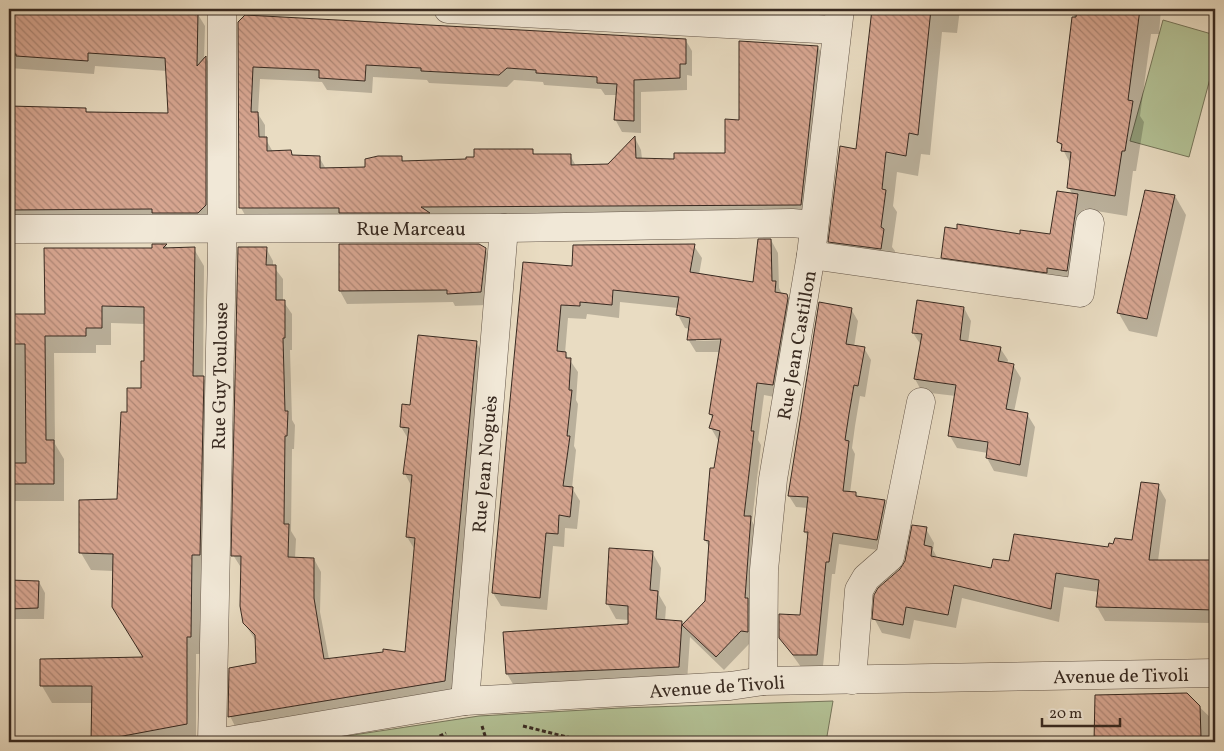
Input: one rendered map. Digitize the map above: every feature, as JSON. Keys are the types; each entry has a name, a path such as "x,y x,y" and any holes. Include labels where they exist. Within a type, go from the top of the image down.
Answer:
{"street":[{"name":"Rue Guy Toulouse","path":"212,742 222,228 222,9"},
{"path":"448,9 839,19"},
{"name":"Rue Jean Castillon","path":"763,681 764,570 773,479 811,255 813,225 839,19"},
{"name":"Rue Marceau","path":"9,229 504,228 792,223 813,225"},
{"path":"811,255 1080,293 1090,223"},
{"name":"Rue Jean Noguès","path":"465,701 504,228"},
{"path":"852,680 859,590 866,578 890,557 920,402"},
{"name":"Avenue de Tivoli","path":"222,742 465,701 730,686 763,681 1215,673"}],"path":[{"path":"515,725 587,742 673,742"},
{"path":"428,742 454,729"}],"green space":[{"path":"1163,20 1215,35 1215,60 1189,157 1130,141"},
{"path":"833,701 826,742 307,742 479,716 620,708"}],"building":[{"path":"9,9 147,9 198,12 197,66 206,56 206,205 198,213 152,213 152,209 9,210 9,106 86,108 86,112 168,113 165,58 88,53 88,61 9,54"},
{"path":"872,9 931,9 918,135 909,133 906,156 886,152 882,189 886,190 881,227 884,229 881,249 828,242 840,146 856,149"},
{"path":"1077,9 1140,9 1128,100 1133,101 1115,196 1067,188 1071,152 1061,151 1062,144 1057,142 1072,17 1076,17"},
{"path":"245,15 686,39 686,64 680,64 680,78 634,80 634,121 614,120 617,84 597,83 597,77 536,73 536,70 507,68 499,75 421,71 421,68 366,65 365,81 319,78 319,70 253,67 251,112 258,112 259,137 267,137 267,151 291,150 292,155 320,156 320,168 365,167 365,159 378,156 402,156 402,161 466,159 466,157 474,157 474,149 533,149 533,154 571,154 571,165 608,164 635,136 636,158 674,159 674,153 725,153 725,119 739,120 739,41 818,46 801,205 421,207 430,213 339,213 339,208 239,208 238,22"},
{"path":"1145,190 1175,195 1147,319 1117,313"},
{"path":"1057,191 1078,194 1067,271 1047,268 1047,273 941,258 945,227 957,229 957,224 1020,234 1020,230 1050,234"},
{"path":"758,239 771,239 772,281 776,281 775,292 787,294 788,298 773,385 757,383 751,431 754,431 744,516 751,516 745,598 748,598 748,632 741,631 716,657 682,625 705,601 709,541 704,540 710,468 714,468 720,431 709,428 713,415 709,414 721,339 687,340 690,318 676,315 679,297 613,290 612,305 580,302 580,306 561,305 557,351 566,352 566,358 571,358 569,390 572,390 567,436 570,436 563,486 573,487 570,517 559,515 558,534 546,533 540,598 492,593 523,262 572,266 573,245 695,244 690,272 753,282"},
{"path":"152,244 167,244 163,248 195,247 193,376 204,376 200,555 192,555 191,637 187,637 187,724 91,742 92,686 40,686 40,659 143,657 112,607 113,554 79,553 79,500 117,499 121,412 127,412 127,388 141,388 141,361 144,361 144,307 102,306 102,328 86,328 86,336 45,336 46,440 54,440 54,484 9,484 9,463 26,463 25,344 9,344 9,314 45,314 44,248 152,248"},
{"path":"339,244 479,244 486,248 481,292 447,294 447,290 339,291"},
{"path":"238,247 267,247 266,265 276,265 276,300 285,300 285,338 283,338 285,411 288,411 287,436 285,436 284,524 289,524 288,557 314,558 314,598 324,659 383,652 383,649 405,652 415,538 406,537 412,475 403,474 409,428 400,427 402,404 410,405 418,335 477,341 445,681 228,717 229,668 256,663 255,635 243,623 240,606 241,556 231,556"},
{"path":"917,300 964,307 960,340 1001,347 998,361 1014,364 1006,409 1028,413 1020,465 986,458 988,442 948,436 956,385 914,379 922,334 912,333"},
{"path":"819,302 852,308 846,344 865,347 858,386 854,385 845,440 849,441 843,491 856,492 856,496 885,500 877,540 833,533 829,562 826,562 817,655 793,655 779,638 779,614 800,615 808,532 804,532 808,497 788,496"},
{"path":"1141,482 1159,484 1149,560 1215,560 1215,610 1096,607 1099,580 1056,573 1051,609 954,585 948,615 906,607 903,625 872,619 874,595 878,588 900,569 905,561 912,525 927,527 924,545 932,547 931,556 991,568 993,559 1009,561 1014,534 1108,547 1109,543 1113,544 1115,538 1132,540"},
{"path":"609,548 653,551 650,590 658,591 656,619 682,621 679,667 506,674 503,632 628,624 628,606 606,604"},
{"path":"9,580 39,581 38,608 9,609"},
{"path":"1187,693 1200,706 1201,737 1131,737 1131,742 1094,742 1095,695"}]}
